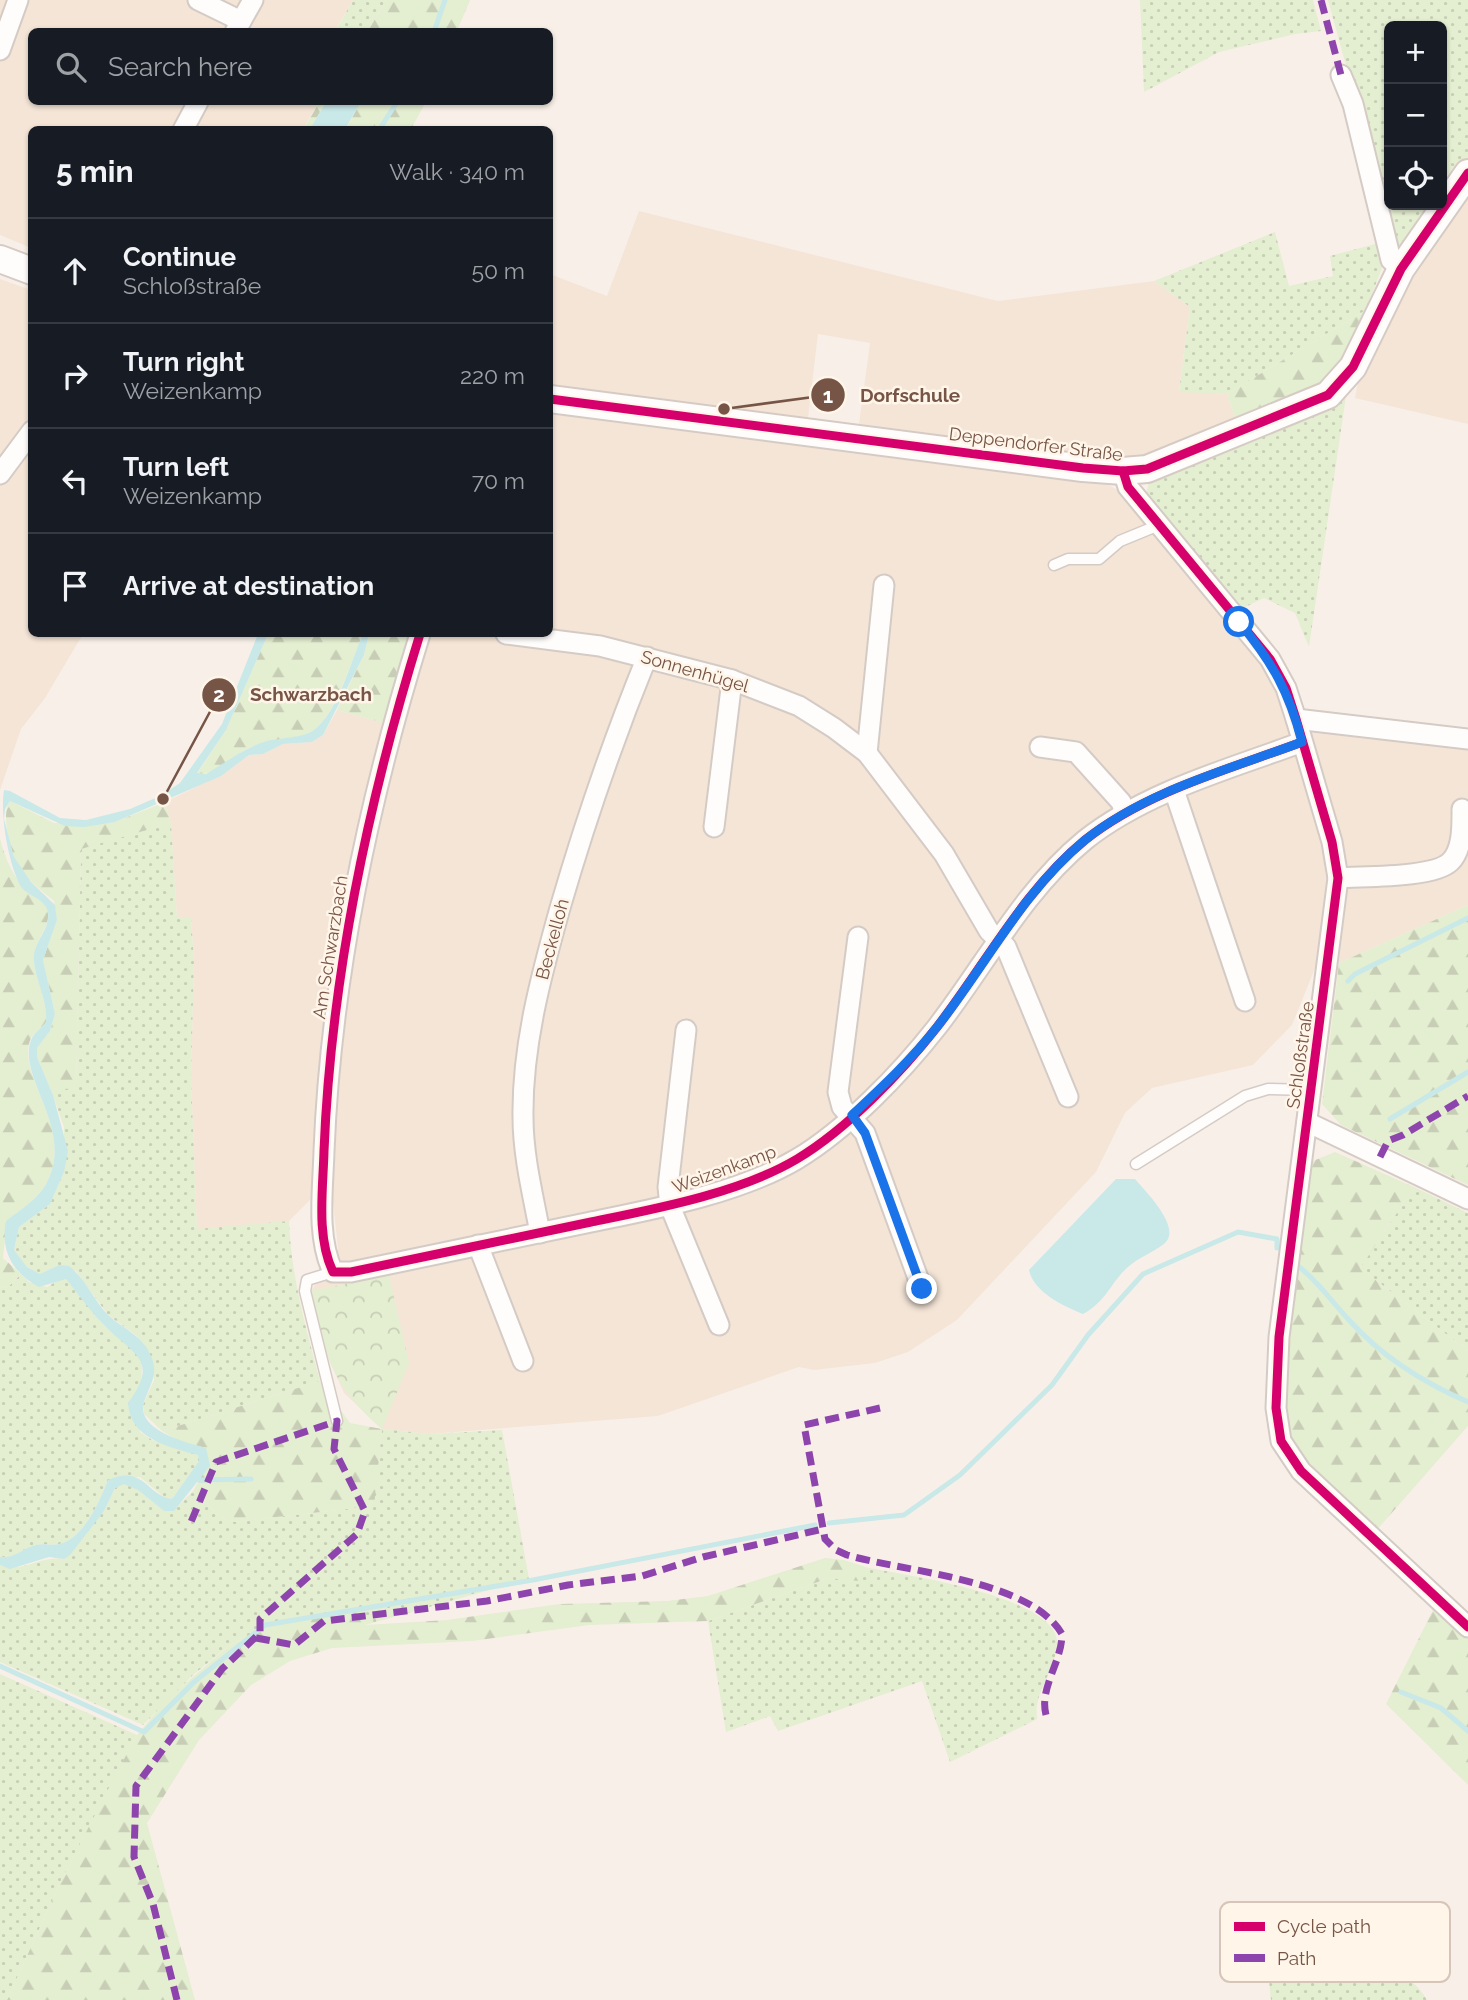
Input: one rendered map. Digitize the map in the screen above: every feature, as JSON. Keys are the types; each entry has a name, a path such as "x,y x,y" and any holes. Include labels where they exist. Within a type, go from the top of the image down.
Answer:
{"street":[{"path":"0,50 18,0"},
{"path":"198,0 238,26 253,0"},
{"path":"1341,75 1353,104 1391,260 1401,268"},
{"path":"185,126 196,105"},
{"name":"Deppendorfer Straße","path":"553,399 1123,471 1163,463 1328,395 1353,366 1401,268 1468,173"},
{"path":"0,259 28,270"},
{"path":"0,474 28,436"},
{"name":"Schloßstraße","path":"1123,471 1128,487 1269,659 1286,688 1332,842 1338,878 1279,1336 1276,1408 1281,1441 1301,1471 1468,1627"},
{"path":"867,753 884,585"},
{"name":"Am Schwarzbach","path":"333,1272 326,1255 322,1200 333,1020 355,882 392,726 419,637"},
{"name":"Sonnenhügel","path":"531,637 588,644 648,657 732,680 799,706 867,753 944,854 989,931 999,940"},
{"name":"Beckelloh","path":"540,1233 527,1163 523,1116 529,1034 545,960 586,819 608,751 648,657"},
{"path":"713,827 732,680"},
{"path":"1296,719 1468,739"},
{"name":"Weizenkamp","path":"333,1272 351,1272 670,1206 760,1176 796,1160 852,1115 905,1065 937,1026 1034,892 1085,841 1125,813 1174,790 1302,742"},
{"path":"1040,747 1076,752 1121,802 1125,813"},
{"path":"1174,790 1245,1001"},
{"path":"1338,878 1436,870 1452,861 1459,844 1462,810"},
{"path":"858,937 838,1092 842,1107 852,1115 865,1133 922,1289"},
{"path":"999,940 1006,947 1068,1097"},
{"path":"686,1030 668,1187 670,1206 719,1325"},
{"path":"1307,1122 1468,1199"},
{"path":"478,1245 523,1361"}],"lane":[{"path":"1055,565 1068,559 1099,559 1120,541 1159,525"},
{"path":"1136,1164 1245,1096 1268,1089 1311,1090"},
{"path":"333,1272 307,1280 305,1291 337,1421"}],"shaded area":[{"path":"0,0 353,0 337,28 28,28 28,105 317,105 305,126 28,126 28,247 0,235"},
{"path":"1468,196 1468,424 1355,398 1360,371 1410,274"},
{"path":"639,211 998,301 1154,281 1190,307 1179,391 1227,394 1237,423 1175,450 1122,461 859,424 870,343 818,334 808,418 553,385 553,275 607,296"},
{"path":"0,279 28,289 28,637 81,637 45,698 21,729 0,790"},
{"path":"553,412 1105,483 1121,492 1261,663 1276,689 1288,718 1322,843 1327,885 1318,961 1292,1025 1253,1065 1152,1088 1125,1113 1096,1172 957,1320 908,1352 875,1363 814,1370 799,1367 658,1416 430,1434 382,1429 344,1393 325,1351 311,1291 338,1249 333,1201 335,1128 344,1022 364,885 401,725 428,637 553,637"},
{"path":"337,710 384,723 345,881 324,1020 315,1124 313,1197 289,1221 197,1230 191,1079 194,960 191,918 177,918 171,823 165,802 221,775 249,755 263,754 283,744 312,742 323,735"},
{"path":"1321,727 1468,743 1468,905 1339,963 1347,885 1340,842 1310,731"}],"green space":[{"path":"353,0 386,0 370,28 337,28"},
{"path":"386,0 470,0 458,28 370,28"},
{"path":"1140,0 1313,0 1321,31 1295,34 1219,52 1144,92"},
{"path":"1328,0 1468,0 1468,159 1447,191 1447,21 1384,21 1384,205"},
{"path":"317,105 324,105 312,126 305,126"},
{"path":"359,105 424,105 413,126 347,126"},
{"path":"1386,210 1434,210 1397,252"},
{"path":"1275,232 1289,286 1333,276 1330,256 1379,243 1383,265 1366,310 1227,394 1179,392 1190,307 1154,281"},
{"path":"1366,310 1335,377 1237,423 1227,394"},
{"path":"1346,396 1309,647 1295,613 1264,598 1243,608 1146,494 1150,479"},
{"path":"267,637 362,637 334,702 319,726 304,735 249,748 211,771 197,774 226,730"},
{"path":"368,637 411,637 384,723 337,710 364,655"},
{"path":"10,801 54,823 115,822 165,802 171,823 81,849 76,1088 51,1090 37,1057 37,1048 50,1031 55,1014 43,960 57,920 54,901 36,886 17,864 6,825"},
{"path":"171,823 177,918 191,918 194,960 191,1079 197,1229 289,1221 296,1282 320,1381 162,1431 144,1414 143,1405 154,1380 150,1354 137,1336 108,1315 76,1271 59,1265 40,1274 27,1267 14,1250 19,1227 50,1204 64,1172 64,1127 51,1090 76,1087 81,848"},
{"path":"0,838 17,879 26,891 45,905 48,914 34,954 35,970 45,1004 46,1022 31,1038 28,1053 50,1123 54,1163 43,1189 7,1221 3,1258 21,1274 9,1286 0,1288"},
{"path":"1468,905 1468,1185 1341,1125 1322,1104 1339,963"},
{"path":"1335,1152 1414,1187 1360,1268 1468,1351 1468,1426 1375,1532 1307,1466 1285,1427 1286,1339 1313,1161"},
{"path":"1414,1187 1468,1213 1468,1351 1360,1268"},
{"path":"21,1274 29,1282 47,1287 62,1278 66,1279 104,1325 135,1351 142,1362 140,1432 152,1440 199,1455 199,1461 172,1499 165,1498 140,1477 108,1480 90,1518 68,1541 56,1545 31,1546 10,1556 0,1557 0,1288 9,1286"},
{"path":"389,1275 409,1363 382,1429 364,1413 340,1383 321,1334 311,1291"},
{"path":"320,1381 350,1423 382,1429 374,1506 233,1522 219,1515 193,1491 205,1470 206,1448 179,1441 162,1431"},
{"path":"382,1429 430,1434 502,1430 529,1579 365,1625 269,1626 230,1645 193,1675 143,1725 0,1662 0,1565 16,1567 55,1558 63,1559 104,1511 115,1488 124,1483 138,1490 164,1511 174,1510 193,1491 219,1515 233,1522 373,1506"},
{"path":"825,1558 844,1560 869,1568 859,1581 829,1578 708,1621 589,1625 472,1641 332,1648 290,1661 251,1685 199,1740 147,1823 195,2000 7,2000 62,1879 137,1735 166,1700 230,1645 269,1626 361,1611 365,1625 447,1620 560,1604 667,1601 708,1596"},
{"path":"869,1568 976,1590 1032,1612 1050,1626 1057,1642 1056,1652 1038,1699 1037,1719 950,1762 922,1681 778,1731 770,1716 726,1732 708,1621 829,1578 859,1580"},
{"path":"1434,1608 1468,1639 1468,1785 1386,1704"},
{"path":"0,1674 137,1735 62,1879 7,2000 0,2000"},
{"path":"1269,1982 1412,1982 1427,2000 1271,2000"}],"water":[{"path":"324,105 359,105 347,126 312,126"},
{"path":"257,637 267,637 226,730 197,773 206,774 258,744 304,735 314,730 323,722 337,699 362,637 368,637 364,655 323,735 312,742 283,744 263,754 249,755 221,776 115,822 84,827 65,826 10,801 5,809 4,819 14,857 31,882 55,905 57,920 43,960 55,1014 50,1031 37,1048 37,1057 53,1095 68,1151 64,1172 50,1204 19,1227 14,1250 27,1267 40,1274 59,1265 69,1266 109,1316 143,1343 148,1349 154,1368 153,1379 144,1402 143,1412 147,1420 164,1434 206,1448 210,1466 174,1511 164,1511 138,1490 124,1484 115,1488 104,1511 70,1555 64,1559 49,1557 10,1569 0,1565 0,1557 10,1556 31,1546 59,1544 76,1535 90,1518 108,1480 120,1476 137,1478 156,1492 172,1499 199,1461 198,1455 153,1440 136,1425 130,1415 128,1403 142,1377 142,1367 133,1352 100,1321 66,1279 39,1287 22,1275 10,1260 7,1251 6,1221 43,1189 54,1163 54,1143 50,1123 31,1069 29,1053 32,1038 46,1022 45,1004 35,970 34,954 48,915 45,905 23,889 16,875 4,825 3,800 4,790 60,818 86,820 130,809 160,796 180,783 222,724"},
{"path":"1116,1179 1135,1179 1166,1219 1169,1236 1165,1243 1128,1267 1103,1298 1083,1314 1043,1292 1029,1270"}],"waterway":[{"path":"435,28 445,0"},
{"path":"382,126 395,105"},
{"path":"1348,981 1355,974 1468,918"},
{"path":"1390,1119 1468,1072"},
{"path":"829,1523 904,1515 960,1475 1052,1385 1088,1335 1143,1274 1238,1232 1277,1239 1277,1248"},
{"path":"1297,1265 1375,1346 1419,1377 1468,1402"},
{"path":"199,1480 251,1479"},
{"path":"0,1666 144,1732 194,1682 265,1625 533,1580 815,1525"},
{"path":"1401,1692 1441,1708 1468,1731"}],"marked path":[{"path":"1321,0 1341,75"},
{"path":"1380,1157 1388,1141 1403,1135 1468,1096"},
{"path":"880,1408 804,1425 825,1539 836,1550 847,1555 995,1589 1023,1601 1046,1616 1062,1634 1045,1697 1047,1718"},
{"path":"177,2000 153,1904 134,1857 136,1786 222,1669 260,1633 260,1619 357,1534 365,1511 334,1449 337,1421 216,1462 191,1522"},
{"path":"256,1638 294,1645 324,1621 487,1601 568,1585 642,1576 703,1557 823,1529"}],"cycle path":[{"path":"553,399 1083,468 1123,471 1147,469 1328,395 1353,367 1401,269 1468,173"},
{"path":"1123,471 1128,487 1270,659 1286,688 1332,842 1338,878 1279,1337 1276,1408 1281,1441 1301,1471 1468,1627"},
{"path":"419,637 369,825 355,889 335,1019 328,1085 322,1213 324,1243 333,1272 351,1272 669,1205 750,1181 797,1159 854,1116 907,1063 955,1003 1042,882 1085,840 1109,823 1162,795 1302,742"}],"place":[{"name":"Dorfschule","path":"724,409"},
{"name":"Schwarzbach","path":"163,799"}],"route":[{"path":"922,1289 865,1133 852,1115 905,1065 937,1026 1034,892 1085,841 1125,813 1174,790 1302,742 1286,688 1269,659 1239,622"}]}
